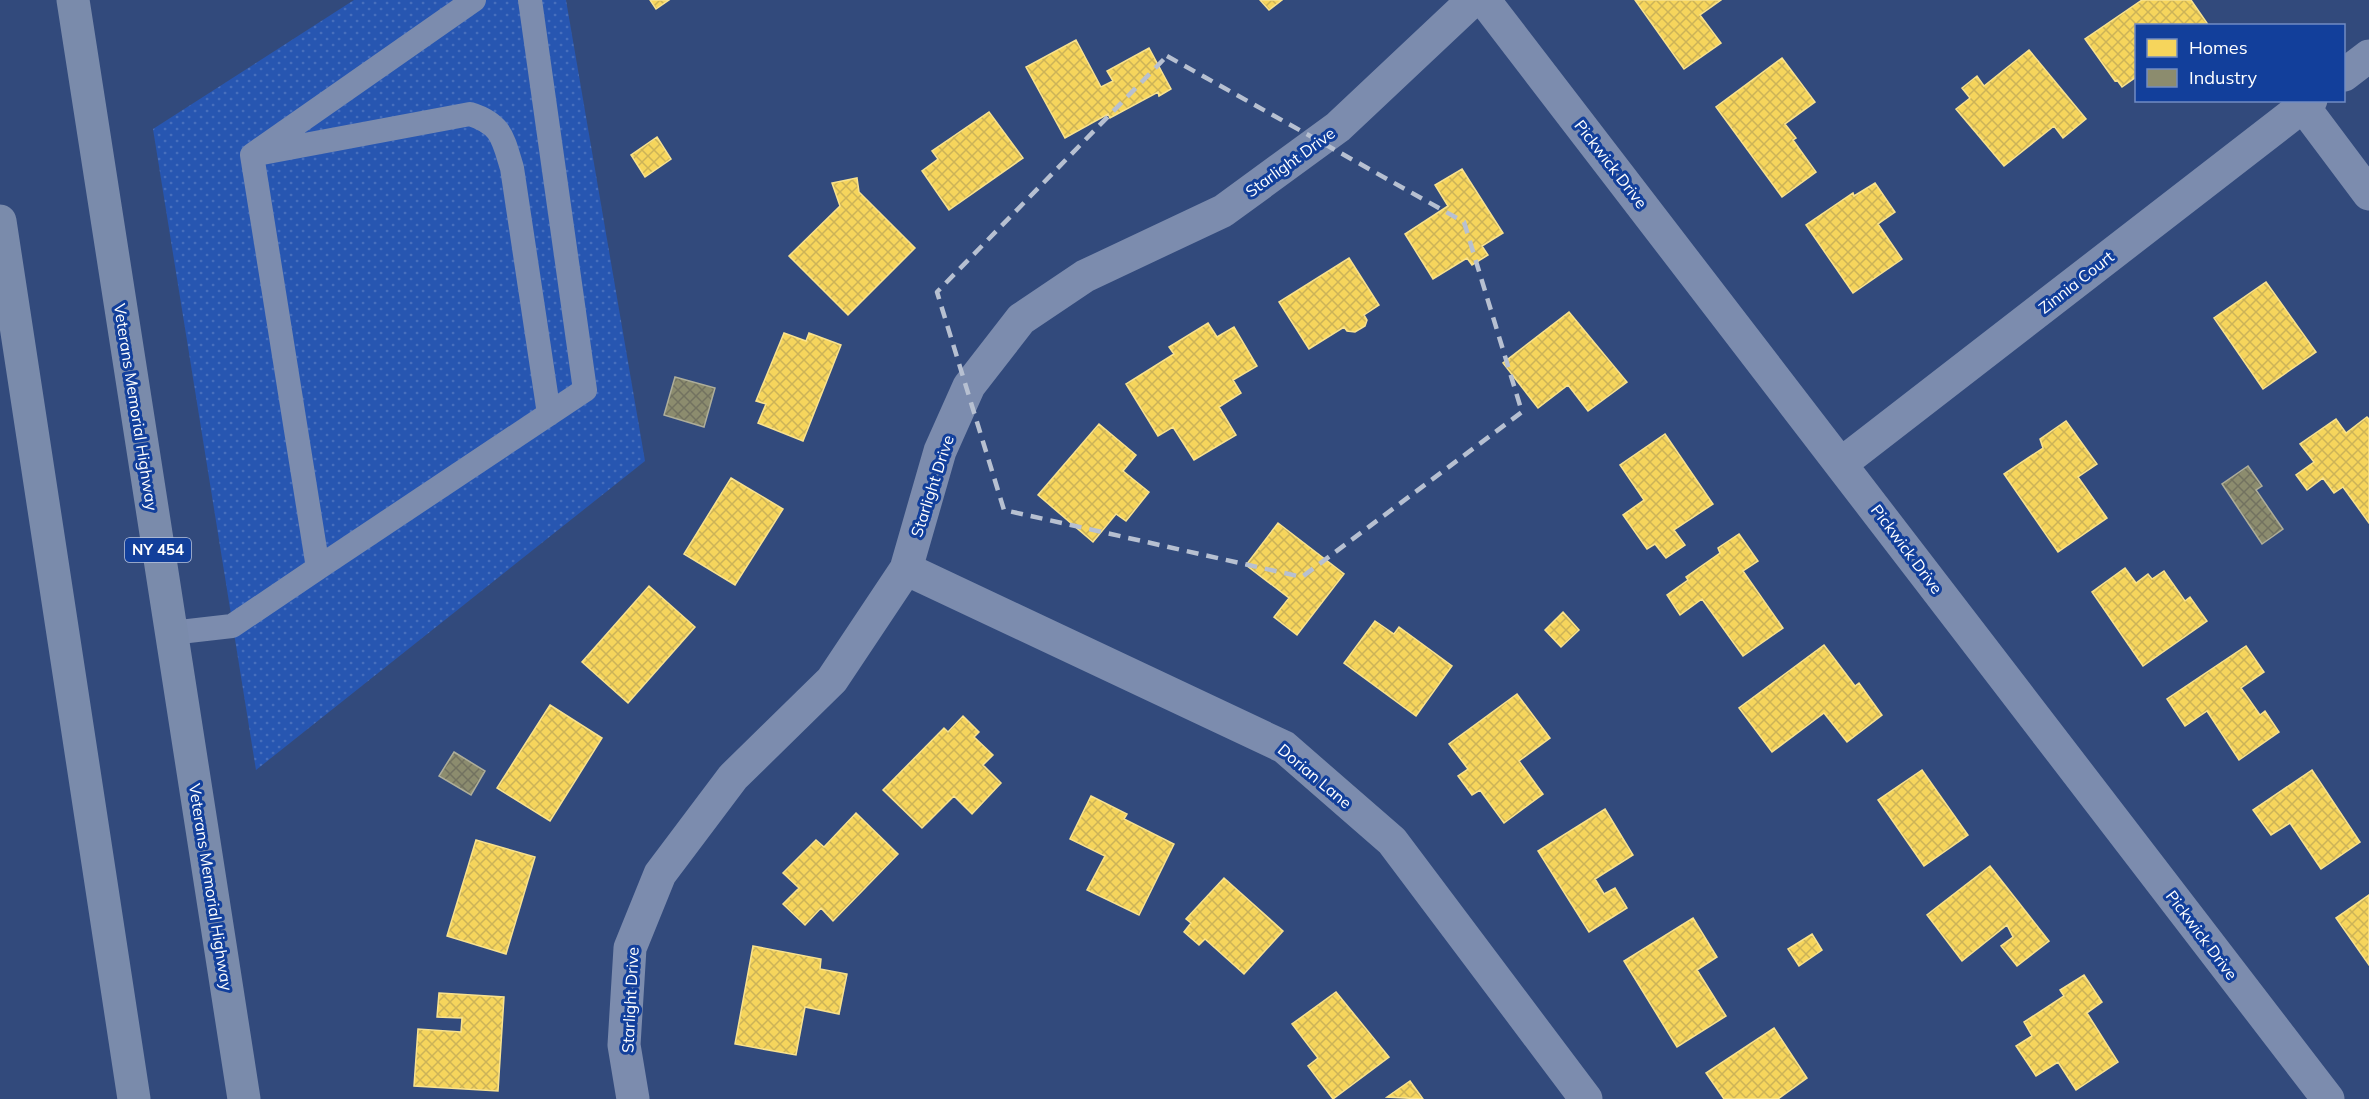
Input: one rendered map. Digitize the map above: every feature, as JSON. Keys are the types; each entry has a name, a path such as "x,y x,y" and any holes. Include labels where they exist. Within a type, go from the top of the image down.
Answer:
{"main road":[{"name":"Veterans Memorial Highway","path":"73,0 244,1099"},
{"path":"0,221 9,346 134,1099"}],"street":[{"name":"Starlight Drive","path":"633,1099 624,1045 630,948 660,874 733,777 832,680 906,569 940,451 969,386 1021,319 1085,276 1223,211 1338,127 1473,0"},
{"name":"Pickwick Drive","path":"1484,0 1842,463 2328,1099"},
{"path":"2345,74 2369,56"},
{"name":"Zinnia Court","path":"1842,463 2307,103"},
{"path":"2307,103 2369,194"},
{"name":"Dorian Lane","path":"906,569 1284,747 1392,841 1586,1099"}],"lane":[{"path":"252,155 474,0"},
{"path":"171,633 232,626 585,390 530,0"},
{"path":"252,155 470,114 488,120 503,139 512,168 549,414"},
{"path":"252,155 318,568"}],"highlighted area":[{"path":"1167,56 1464,222 1522,412 1302,577 1004,510 937,292"}],"shaded area":[{"path":"354,0 566,0 645,461 256,770 153,129"}],"building: Homes":[{"path":"650,0 669,0 656,9"},
{"path":"1260,0 1282,0 1269,10"},
{"path":"1635,0 1721,0 1700,15 1721,43 1684,69"},
{"path":"2142,0 2191,0 2208,24 2135,24 2135,78 2122,87 2117,80 2115,81 2085,39"},
{"path":"1076,40 1101,87 1113,81 1107,71 1149,48 1171,89 1159,96 1158,92 1110,118 1108,114 1065,138 1026,67"},
{"path":"2029,50 2086,119 2063,138 2054,126 2004,166 1956,109 1970,98 1962,88 1977,76 1984,86"},
{"path":"1782,58 1815,102 1785,124 1796,138 1793,140 1816,172 1782,197 1716,107"},
{"path":"989,112 1023,158 949,210 922,171 938,159 932,151"},
{"path":"657,137 671,159 645,177 631,155"},
{"path":"1462,169 1503,233 1482,246 1488,255 1472,265 1467,258 1433,279 1405,234 1448,206 1435,185"},
{"path":"857,178 859,192 915,248 848,315 789,256 840,206 832,183"},
{"path":"1875,183 1895,212 1878,224 1902,259 1853,293 1806,225 1853,193 1854,196"},
{"path":"1349,258 1379,305 1364,315 1367,320 1365,326 1355,332 1347,331 1344,327 1309,349 1279,302"},
{"path":"2266,282 2316,352 2263,389 2214,318"},
{"path":"1569,312 1627,382 1588,411 1568,385 1538,408 1503,363"},
{"path":"1208,323 1217,337 1234,327 1257,366 1233,380 1241,393 1219,407 1236,435 1194,460 1173,427 1158,436 1126,384 1174,354 1169,347"},
{"path":"784,333 806,341 809,333 841,345 803,441 758,423 766,404 756,401"},
{"path":"2367,417 2369,419 2369,523 2343,487 2334,493 2323,478 2307,490 2296,475 2314,462 2300,444 2336,419 2346,433"},
{"path":"2066,421 2097,464 2078,477 2107,518 2058,552 2004,474 2043,448 2040,439"},
{"path":"1099,424 1136,455 1123,471 1149,492 1126,521 1116,514 1093,542 1038,495"},
{"path":"1665,434 1713,504 1674,530 1685,545 1666,558 1655,544 1647,549 1623,515 1644,500 1620,465"},
{"path":"731,478 783,509 735,585 684,554"},
{"path":"1278,523 1344,574 1297,635 1274,617 1289,598 1246,565"},
{"path":"1739,534 1758,561 1743,571 1783,628 1743,656 1702,599 1680,615 1667,595 1688,580 1686,577 1720,553 1718,548"},
{"path":"2125,568 2136,583 2148,574 2152,579 2164,571 2185,601 2190,597 2207,621 2143,666 2092,592"},
{"path":"649,586 695,627 628,703 582,662"},
{"path":"1563,612 1579,630 1561,647 1545,630"},
{"path":"1375,621 1394,634 1399,627 1452,666 1416,716 1344,663"},
{"path":"1824,645 1855,686 1859,683 1882,715 1847,742 1824,713 1772,752 1739,708"},
{"path":"2246,646 2264,672 2241,688 2260,715 2265,711 2279,732 2239,760 2207,711 2185,726 2167,699"},
{"path":"1517,694 1550,738 1519,761 1543,794 1504,823 1480,790 1472,795 1458,776 1468,769 1449,744"},
{"path":"550,705 602,738 550,821 497,788"},
{"path":"963,716 979,732 974,737 993,755 983,765 1001,783 972,814 954,796 922,828 883,790 944,728 948,732"},
{"path":"1922,770 1968,835 1924,866 1878,800"},
{"path":"2312,770 2360,842 2321,869 2290,823 2271,835 2253,810"},
{"path":"1091,796 1127,814 1124,819 1174,844 1139,915 1087,890 1105,856 1070,839"},
{"path":"1605,809 1633,855 1595,879 1604,894 1615,888 1627,908 1589,932 1538,851"},
{"path":"856,813 898,854 833,921 821,908 805,925 783,904 799,888 783,873 816,840 824,847"},
{"path":"476,840 535,857 506,954 447,936"},
{"path":"1990,866 2049,941 2017,966 2001,946 2013,937 2007,925 1962,961 1927,915"},
{"path":"1224,878 1283,931 1244,974 1205,939 1199,945 1184,932 1191,923 1186,919"},
{"path":"2369,895 2369,965 2336,918"},
{"path":"1693,918 1717,957 1697,970 1726,1016 1677,1047 1624,961"},
{"path":"1812,934 1822,950 1799,966 1788,949"},
{"path":"753,946 821,959 820,969 847,974 839,1014 805,1007 796,1055 735,1044"},
{"path":"2084,975 2102,1002 2087,1013 2118,1062 2076,1090 2058,1062 2036,1076 2016,1046 2032,1036 2024,1022 2064,996 2060,990"},
{"path":"1336,992 1389,1057 1333,1099 1308,1066 1318,1058 1292,1024"},
{"path":"439,993 504,997 498,1091 414,1086 418,1029 461,1032 462,1018 437,1017"},
{"path":"1774,1028 1807,1078 1778,1099 1724,1099 1706,1073"},
{"path":"1410,1081 1423,1099 1387,1097"}],"building: Industry":[{"path":"675,377 715,388 704,427 664,415"},
{"path":"2248,466 2262,486 2256,490 2283,529 2262,544 2222,484"},
{"path":"454,752 485,771 471,795 439,776"}]}
